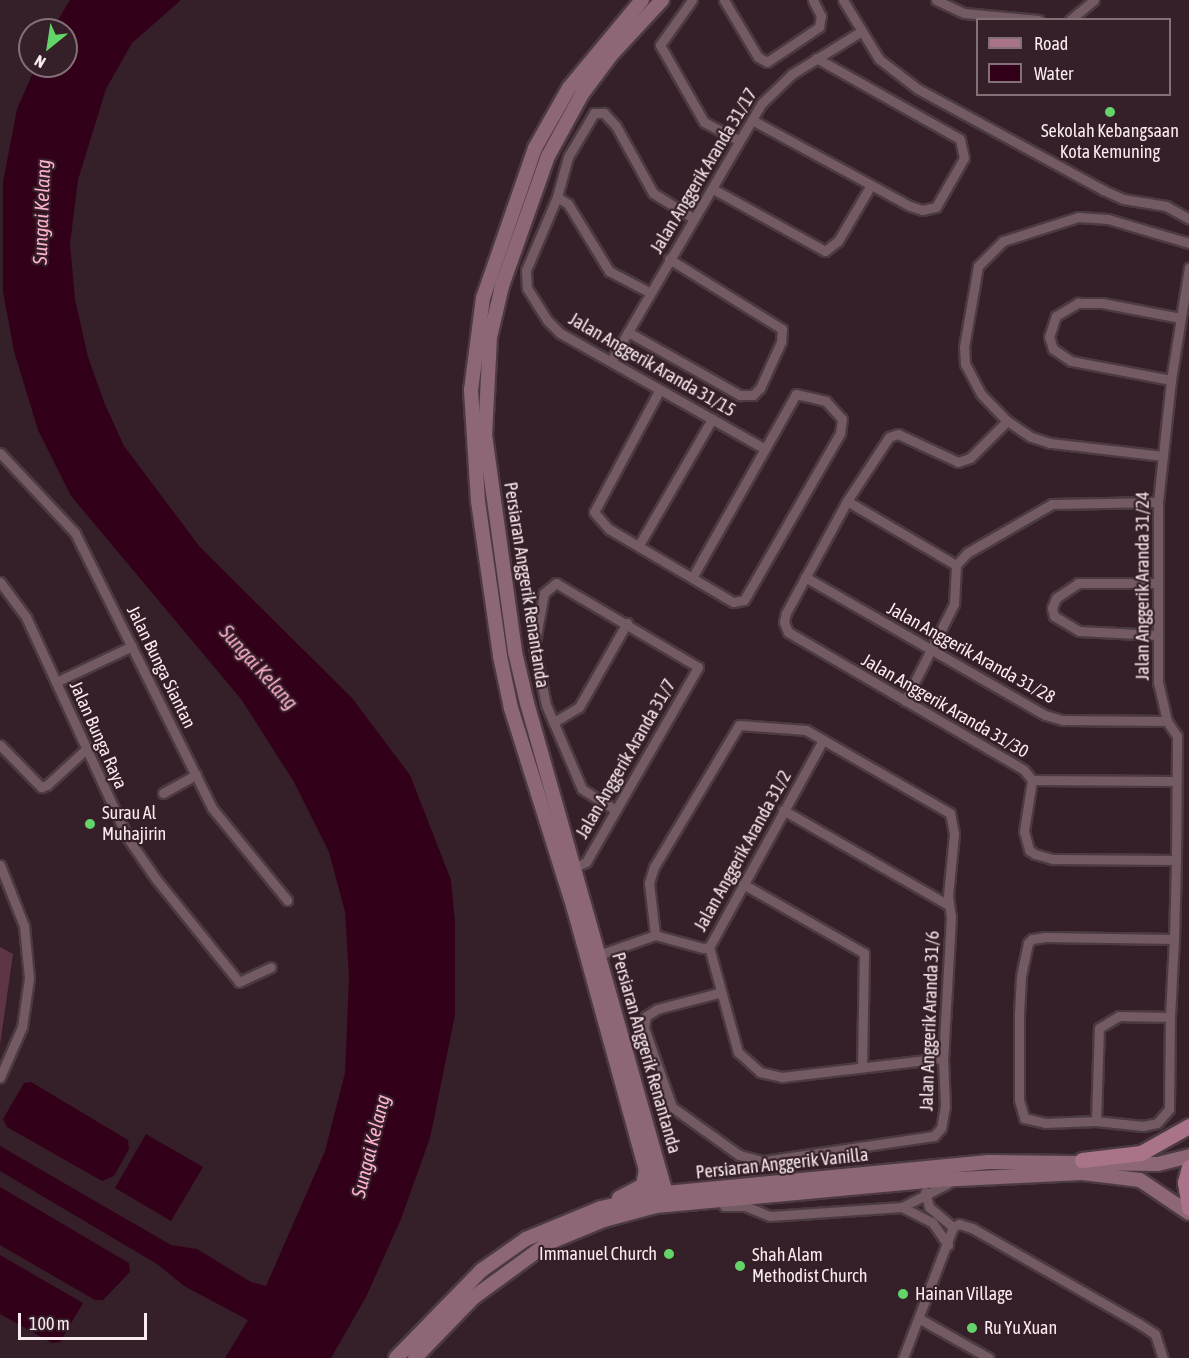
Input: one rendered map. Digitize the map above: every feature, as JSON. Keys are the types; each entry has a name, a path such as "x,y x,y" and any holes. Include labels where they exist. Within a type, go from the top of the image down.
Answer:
{"main road":[{"name":"Persiaran Anggerik Renantanda","path":"642,0 591,58 546,127 514,203 483,298 471,390 478,501 500,656 511,708 594,957 661,1200"},
{"name":"Persiaran Anggerik Renantanda","path":"594,957 575,867 527,703 515,652 485,435 490,337 502,286 559,135 611,55 662,0"},
{"path":"546,127 559,135"},
{"path":"511,708 527,703"},
{"path":"1082,1160 1141,1152 1189,1126"},
{"name":"Persiaran Anggerik Vanilla","path":"415,1358 474,1297 548,1243 604,1220 696,1190 989,1162 1082,1160 1158,1164 1189,1156"},
{"path":"601,1208 643,1185 652,1164 674,1182 696,1190"},
{"path":"1189,1167 1185,1182 1189,1208"},
{"name":"Persiaran Anggerik Vanilla","path":"396,1358 482,1269 526,1239 601,1208 661,1200 689,1204 969,1179 1070,1173 1120,1175 1149,1184 1189,1213"}],"street":[{"path":"692,0 661,38 660,45 704,122 739,141"},
{"path":"724,0 758,57 767,62 819,27 821,16 813,0"},
{"path":"843,0 860,32 890,70 1035,155 1123,199 1155,202 1188,218"},
{"path":"936,0 964,13 1018,18"},
{"path":"1072,18 1094,0"},
{"name":"Jalan Anggerik Aranda 31/17","path":"610,361 693,218 713,189 739,141 776,86 816,58 860,32"},
{"path":"752,120 917,209 931,208 939,203 964,158 960,139 816,58"},
{"name":"Jalan Anggerik Aranda 31/15","path":"693,218 654,193 604,113 594,112 576,140 557,197 526,270 527,288 554,329 659,392 763,448"},
{"path":"713,189 825,251 838,241 871,185"},
{"path":"557,197 568,204 609,271 649,292"},
{"path":"1163,456 1050,443 1007,421 981,394 965,364 964,347 975,276 990,250 1003,241 1078,216 1108,219 1189,243"},
{"path":"628,332 740,394 753,395 771,365 782,335 778,323 669,259"},
{"name":"Jalan Anggerik Aranda 31/24","path":"1096,1121 1143,1126 1164,1118 1170,1091 1170,1017 1176,860 1174,781 1177,736 1167,721 1158,683 1158,502 1171,380 1189,267"},
{"path":"1171,380 1071,361 1053,349 1049,337 1056,316 1078,303 1102,303 1181,318"},
{"path":"659,392 594,512 601,524 639,545 692,578 733,602 744,600 840,433 839,413 821,398 796,394 763,448 692,578"},
{"path":"639,545 712,419"},
{"path":"806,577 847,501 893,434 958,462 970,458 1007,421"},
{"name":"Jalan Bunga Siantan","path":"0,453 75,533 212,808 286,900"},
{"path":"847,501 956,565"},
{"path":"904,701 957,596 956,565 967,554 1052,504 1158,502"},
{"name":"Jalan Anggerik Aranda 31/30","path":"806,577 784,622 794,638 1024,770 1032,780 1174,781"},
{"name":"Jalan Anggerik Aranda 31/28","path":"806,577 1056,718 1167,721"},
{"name":"Jalan Bunga Raya","path":"0,582 26,617 85,750 127,837 239,982 271,967"},
{"path":"1157,583 1078,583 1056,598 1052,609 1054,616 1079,631 1157,635"},
{"path":"554,722 579,707 627,623 561,584 548,587 534,647 546,705 582,789 615,810"},
{"name":"Jalan Anggerik Aranda 31/7","path":"575,867 586,862 698,669 696,662 627,623"},
{"path":"56,682 132,646"},
{"path":"656,934 650,877 735,728 744,724 790,727 823,740"},
{"name":"Jalan Anggerik Aranda 31/2","path":"823,740 709,946 719,993 738,1052 760,1072 782,1077 862,1065 943,1058"},
{"name":"Jalan Anggerik Aranda 31/6","path":"719,993 657,1009 646,1016 644,1028 672,1107 749,1160 934,1136 945,1114 943,1058 951,917 948,905 954,834 950,813 823,740"},
{"path":"0,745 40,787 85,750"},
{"path":"163,792 196,775"},
{"path":"1032,780 1024,831 1029,850 1035,854 1053,859 1176,860"},
{"path":"783,810 948,905"},
{"path":"0,865 24,927 28,978 22,1027 0,1077"},
{"path":"743,884 864,953 862,1065"},
{"path":"594,957 656,934 702,948 709,946"},
{"path":"1170,1017 1119,1016 1100,1028 1096,1121 1030,1122 1020,1112 1019,1012 1025,948 1036,938 1174,939"},
{"path":"689,1204 702,1208 738,1205 770,1216 902,1207 925,1192 969,1179"},
{"path":"925,1192 929,1207 953,1227"},
{"path":"902,1207 932,1222 948,1245"},
{"path":"903,1358 920,1319 953,1227 959,1224 972,1228 1155,1334 1163,1358"},
{"path":"920,1319 989,1358"}],"shaded area":[{"path":"0,947 13,954 0,1045"}],"water":[{"name":"Sungai Kelang","path":"70,0 181,0 132,43 106,89 78,180 70,244 75,299 88,357 104,402 124,446 200,547 352,698 410,775 451,880 455,923 455,1015 430,1138 401,1219 366,1297 331,1358 225,1358 248,1320 184,1286 157,1264 0,1171 0,1146 171,1245 197,1249 251,1282 266,1286 325,1151 345,1073 349,977 345,912 329,852 294,782 241,699 71,496 38,430 14,351 3,292 3,182 17,109 31,78 78,78 78,18 59,18"},
{"path":"31,1082 128,1140 129,1149 114,1176 102,1181 7,1127 3,1119 24,1083"},
{"path":"146,1134 203,1167 171,1221 115,1188"},
{"path":"0,1187 129,1263 130,1272 103,1300 95,1300 0,1245"},
{"path":"0,1255 83,1303 60,1342 52,1343 0,1314"}],"place":[{"name":"Sekolah Kebangsaan Kota Kemuning","path":"1110,112"},
{"name":"Surau Al Muhajirin","path":"90,824"},
{"name":"Immanuel Church","path":"669,1254"},
{"name":"Shah Alam Methodist Church","path":"740,1266"},
{"name":"Hainan Village","path":"903,1294"},
{"name":"Ru Yu Xuan","path":"972,1328"}]}
